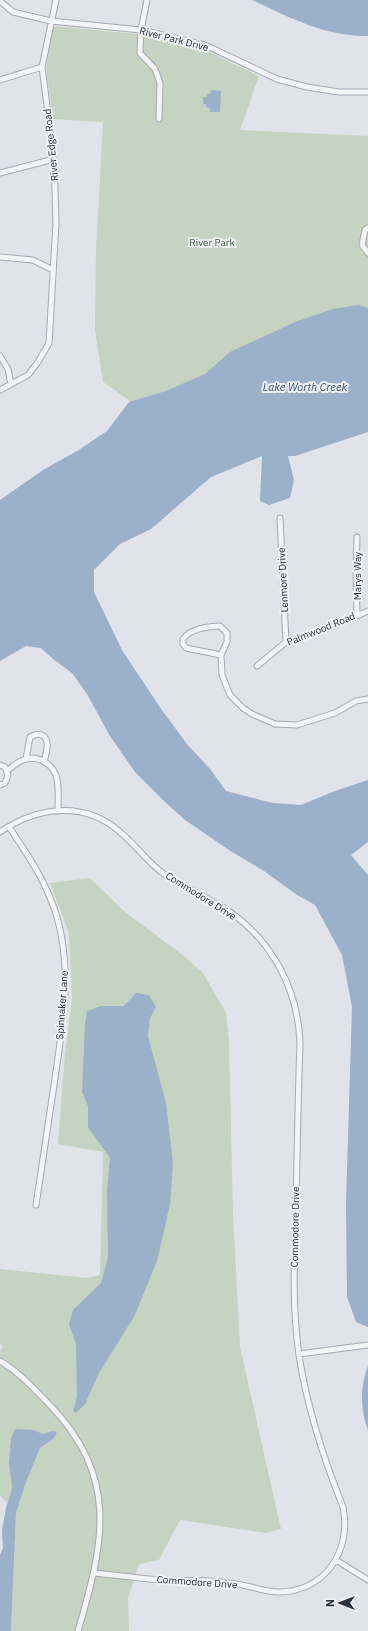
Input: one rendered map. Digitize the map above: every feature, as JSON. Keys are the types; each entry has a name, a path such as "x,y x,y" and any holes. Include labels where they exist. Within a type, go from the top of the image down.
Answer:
{"street":[{"name":"River Edge Road","path":"0,390 28,375 38,362 49,343 56,223 54,158 42,67 56,0"},
{"path":"147,0 141,30 140,53 155,69 160,83 159,119"},
{"name":"River Park Drive","path":"0,1 14,12 51,21 141,30 205,45 277,79 307,87 356,93 368,92"},
{"path":"0,80 42,67"},
{"path":"0,173 54,158"},
{"path":"368,228 366,230 362,245 368,253"},
{"path":"0,257 33,260 53,270"},
{"path":"0,356 8,369 12,384"},
{"name":"Lenmore Drive","path":"280,518 286,642"},
{"name":"Marys Way","path":"357,537 357,615"},
{"name":"Palmwood Road","path":"257,666 286,642 329,628 368,611"},
{"path":"221,655 186,648 183,644 183,638 187,634 207,627 220,626 227,633 227,642 221,655 222,675 230,695 252,714 275,724 297,725 335,713 356,701 368,699"},
{"path":"26,759 30,737 38,734 43,735 47,743 44,762"},
{"path":"0,786 8,780 8,771 17,763 26,759 36,759 44,762 53,770 56,778 58,811"},
{"path":"0,765 8,771"},
{"name":"Commodore Drive","path":"9,827 23,818 36,814 58,811 83,813 108,823 124,835 160,871 235,917 262,942 273,955 289,986 298,1020 300,1043 294,1268 296,1326 299,1354 312,1417 345,1516 345,1536 336,1560 329,1569 314,1582 305,1587 286,1592 221,1582 163,1580 94,1573"},
{"path":"0,832 9,827"},
{"name":"Spinnaker Lane","path":"9,827 30,858 49,895 61,934 65,966 64,1011 60,1046 36,1205"},
{"path":"299,1354 368,1345"},
{"path":"0,1361 23,1378 59,1415 74,1434 85,1454 97,1488 100,1505 100,1541 94,1573 78,1631"},
{"path":"336,1560 368,1580"}],"green space":[{"name":"River Park","path":"53,26 136,34 203,49 259,76 240,130 368,136 368,310 136,405 103,382 95,330 96,251 103,122 53,119 46,67"},
{"path":"90,878 125,912 184,956 203,973 226,1013 229,1041 233,1215 240,1347 281,1529 266,1533 180,1520 159,1560 139,1564 128,1598 129,1631 11,1631 16,1513 25,1485 40,1448 53,1439 57,1432 53,1431 43,1434 33,1430 9,1463 12,1488 7,1503 0,1495 0,1354 3,1346 0,1344 0,1269 87,1278 100,1275 103,1152 58,1144 65,1054 72,998 69,933 50,883"}],"water":[{"path":"252,0 368,0 368,36 337,33 308,25"},
{"path":"211,90 221,91 220,112 210,112 210,108 206,107 206,104 203,104 203,97 207,97 207,94 210,94"},
{"name":"Lake Worth Creek","path":"358,305 368,308 368,432 295,456 288,456 294,480 290,498 269,505 260,501 262,456 211,477 151,529 120,544 94,570 94,592 122,650 161,709 187,744 210,769 226,791 273,803 301,805 335,791 368,780 368,842 351,855 368,875 368,1327 356,1322 347,1297 346,1203 352,1007 342,955 315,905 297,895 264,871 229,850 185,820 163,800 135,772 110,736 87,694 72,673 41,648 26,646 0,661 0,500 43,470 77,451 107,431 129,402 166,391 205,374 230,352 295,322 333,309"},
{"path":"136,993 149,995 156,1007 150,1018 148,1036 166,1103 173,1163 170,1204 157,1261 135,1315 99,1373 85,1404 76,1413 73,1411 77,1397 76,1344 69,1324 73,1310 101,1283 108,1258 107,1191 110,1158 88,1127 88,1106 82,1092 85,1024 87,1011 101,1006 124,1006"},
{"path":"368,1366 368,1430 365,1423 362,1406 362,1390 365,1373"},
{"path":"15,1429 34,1430 43,1434 53,1431 57,1432 53,1439 40,1448 25,1485 16,1513 11,1631 0,1631 0,1555 3,1548 2,1530 6,1508 12,1488 9,1463 11,1438"}]}
